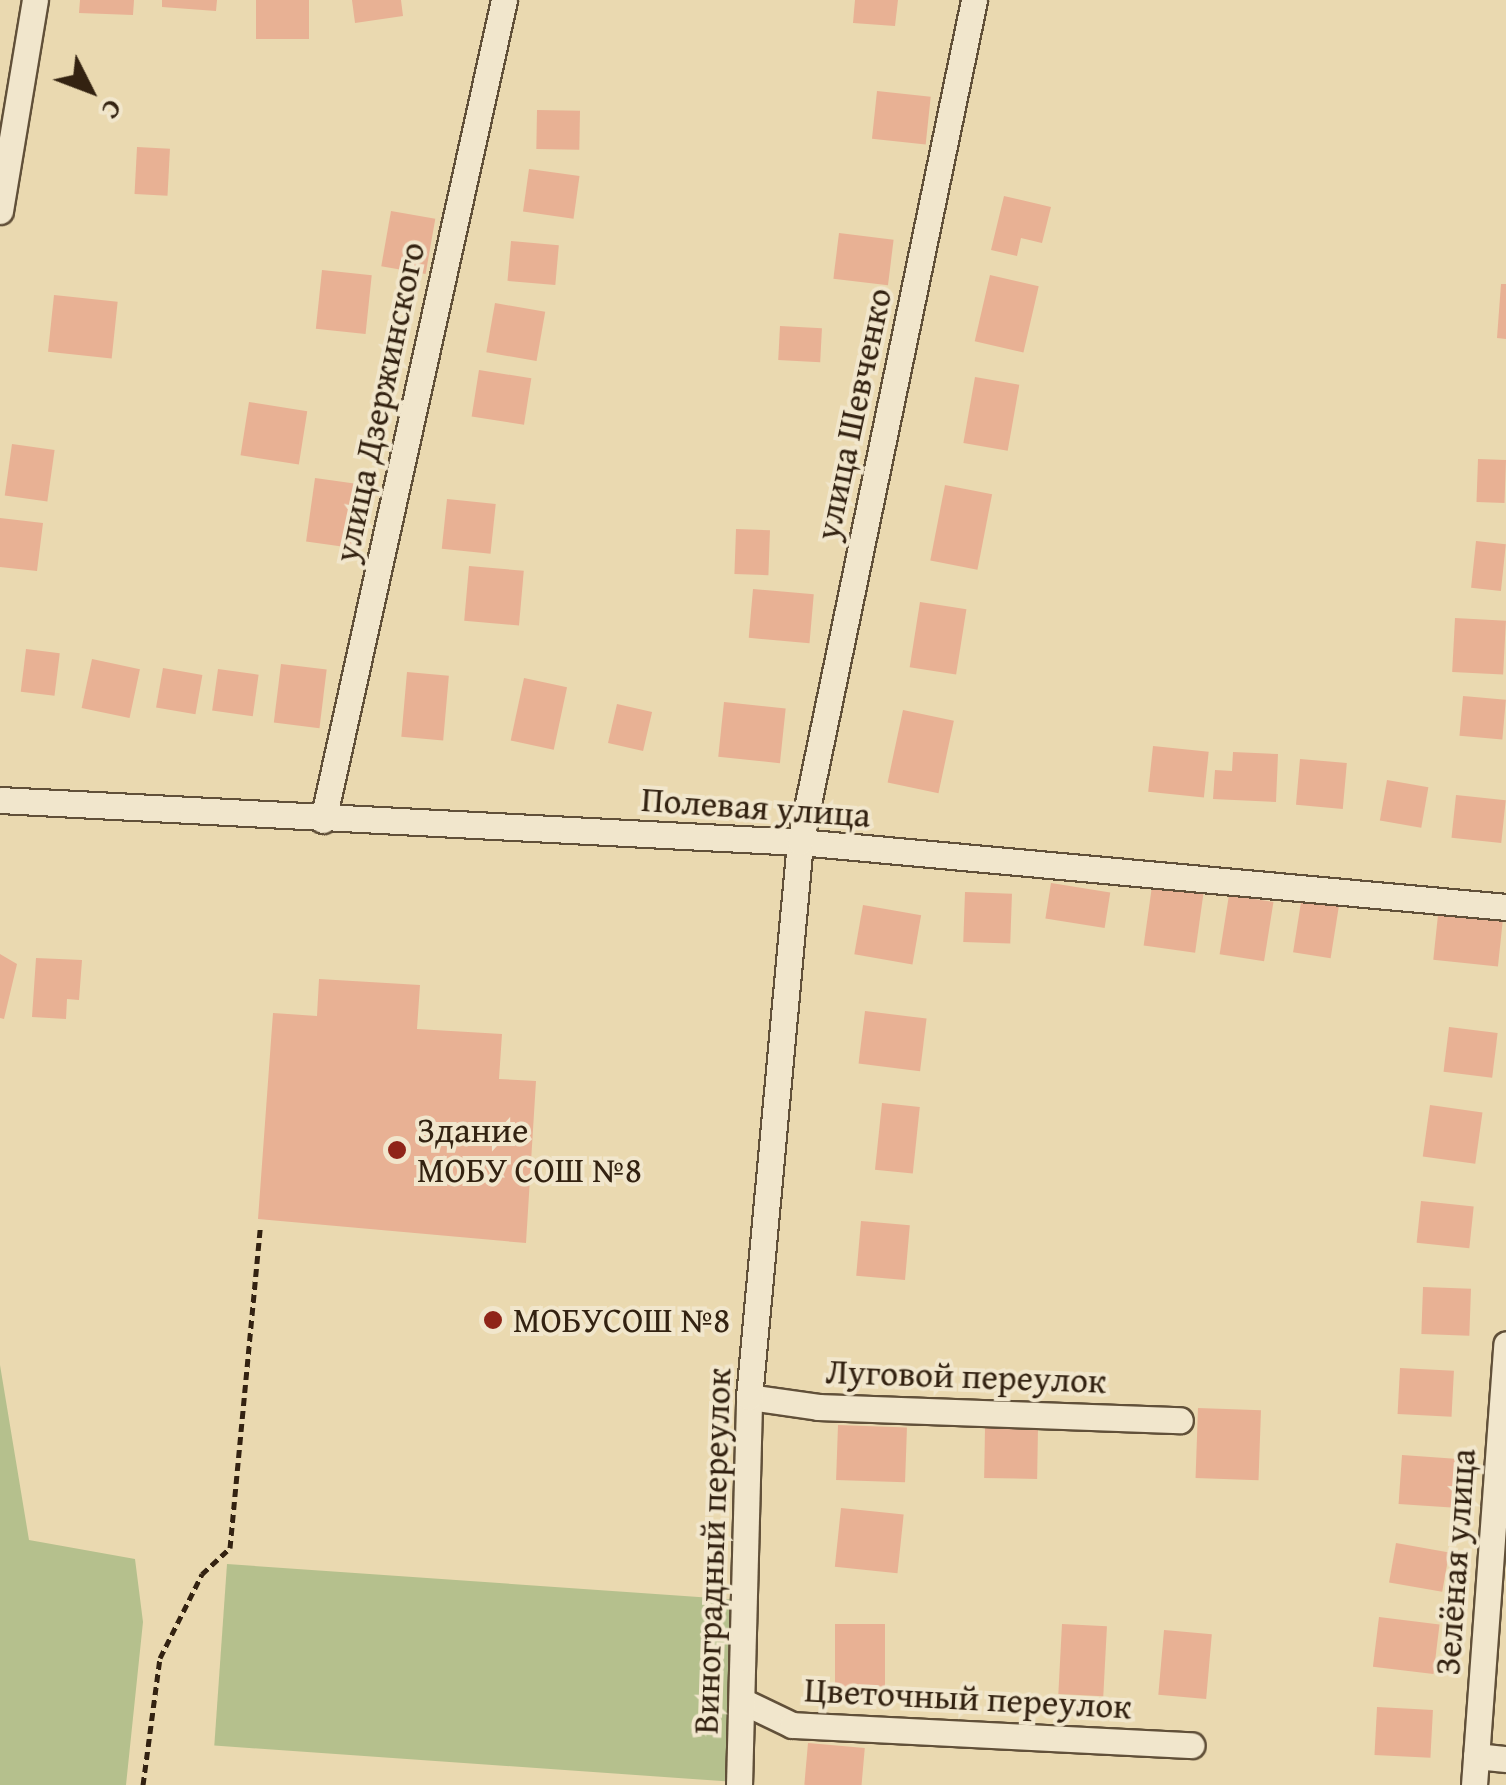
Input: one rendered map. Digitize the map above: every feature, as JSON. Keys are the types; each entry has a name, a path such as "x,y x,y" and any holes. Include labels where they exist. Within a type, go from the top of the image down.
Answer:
{"street":[{"path":"0,212 35,0"},
{"name":"улица Дзержинского","path":"323,820 504,0"},
{"name":"улица Шевченко","path":"800,842 974,0"},
{"name":"Полевая улица","path":"0,800 323,820 800,842 1506,907"},
{"name":"Виноградный переулок","path":"739,1785 749,1397 800,842"},
{"name":"Зелёная улица","path":"1474,1785 1506,1344"},
{"name":"Луговой переулок","path":"749,1397 818,1407 1180,1420"},
{"name":"Цветочный переулок","path":"744,1702 792,1726 1192,1745"},
{"path":"1476,1756 1506,1759"}],"path":[{"path":"143,1785 160,1658 202,1574 230,1548 260,1228"}],"green space":[{"path":"0,1365 29,1540 135,1559 143,1622 126,1785 0,1785"},
{"path":"227,1564 742,1600 729,1782 214,1746"}],"building":[{"path":"80,0 134,0 133,15 79,13"},
{"path":"162,0 217,0 216,11 162,7"},
{"path":"256,0 309,0 309,39 256,39"},
{"path":"352,0 401,0 403,16 355,23"},
{"path":"855,0 898,0 895,26 853,23"},
{"path":"877,91 931,97 926,144 872,139"},
{"path":"537,110 580,111 579,150 536,149"},
{"path":"137,147 170,149 167,196 135,194"},
{"path":"529,169 580,176 574,219 523,212"},
{"path":"1004,196 1051,207 1042,243 1021,238 1017,256 991,250"},
{"path":"391,211 435,219 426,274 381,266"},
{"path":"839,233 894,240 888,285 833,279"},
{"path":"511,241 559,245 555,285 508,281"},
{"path":"322,270 372,275 366,334 316,329"},
{"path":"990,275 1039,286 1023,353 975,341"},
{"path":"1501,284 1506,284 1506,339 1497,338"},
{"path":"54,295 118,302 112,358 48,352"},
{"path":"495,303 545,312 537,361 486,352"},
{"path":"780,326 822,328 820,362 778,360"},
{"path":"479,370 531,378 524,425 472,416"},
{"path":"975,377 1019,385 1008,451 963,443"},
{"path":"249,402 307,411 299,465 241,455"},
{"path":"12,444 55,450 47,501 5,495"},
{"path":"1478,459 1506,460 1504,503 1476,502"},
{"path":"315,478 360,484 351,548 306,541"},
{"path":"945,485 992,494 977,570 930,561"},
{"path":"447,499 496,504 491,554 442,549"},
{"path":"0,518 43,523 37,571 0,567"},
{"path":"736,529 770,530 768,575 734,574"},
{"path":"1476,541 1506,544 1501,591 1471,588"},
{"path":"469,566 524,571 519,626 464,621"},
{"path":"753,589 814,594 809,643 749,638"},
{"path":"920,602 966,609 956,675 910,667"},
{"path":"1455,618 1506,621 1503,675 1452,672"},
{"path":"26,649 60,653 55,696 21,692"},
{"path":"92,659 140,669 130,718 82,708"},
{"path":"281,664 327,670 319,728 274,723"},
{"path":"163,668 202,675 195,714 156,707"},
{"path":"218,669 259,675 253,716 212,711"},
{"path":"407,672 449,676 443,740 401,737"},
{"path":"524,678 567,687 554,750 511,741"},
{"path":"1463,696 1506,700 1502,740 1460,736"},
{"path":"724,702 786,708 780,763 718,757"},
{"path":"617,704 652,712 643,751 608,743"},
{"path":"903,710 954,721 938,793 888,782"},
{"path":"1153,746 1209,752 1204,798 1148,792"},
{"path":"1233,752 1278,754 1276,802 1213,799 1215,770 1232,771"},
{"path":"1300,759 1347,763 1343,809 1296,805"},
{"path":"1387,780 1428,787 1421,828 1380,820"},
{"path":"1456,795 1506,800 1501,843 1452,838"},
{"path":"1051,883 1110,892 1105,928 1045,919"},
{"path":"1152,886 1203,893 1195,953 1144,945"},
{"path":"965,892 1012,894 1010,944 963,942"},
{"path":"1229,895 1273,902 1264,961 1220,954"},
{"path":"1302,896 1340,902 1331,958 1293,952"},
{"path":"863,905 921,915 912,964 854,954"},
{"path":"1438,915 1503,922 1498,967 1433,960"},
{"path":"0,954 17,964 4,1019 0,1018"},
{"path":"36,958 82,960 79,1000 67,999 66,1019 32,1017"},
{"name":"Здание МОБУ СОШ №8","path":"319,979 420,985 417,1029 502,1034 499,1079 536,1081 526,1243 258,1219 273,1013 317,1016"},
{"path":"865,1011 927,1019 920,1071 859,1064"},
{"path":"1449,1027 1498,1033 1492,1078 1444,1072"},
{"path":"882,1103 920,1107 913,1174 875,1170"},
{"path":"1430,1105 1482,1112 1475,1164 1423,1156"},
{"path":"1421,1201 1474,1207 1469,1248 1417,1243"},
{"path":"861,1221 910,1225 905,1280 856,1276"},
{"path":"1423,1287 1471,1289 1469,1336 1421,1334"},
{"path":"1400,1368 1454,1371 1452,1417 1398,1414"},
{"path":"1198,1408 1261,1410 1259,1480 1196,1478"},
{"path":"838,1425 907,1427 905,1482 836,1480"},
{"path":"985,1428 1038,1429 1037,1479 984,1478"},
{"path":"1402,1455 1455,1459 1451,1508 1399,1504"},
{"path":"841,1508 904,1515 897,1573 835,1567"},
{"path":"1396,1543 1449,1552 1442,1592 1389,1582"},
{"path":"1379,1617 1440,1624 1433,1674 1373,1667"},
{"path":"835,1624 885,1624 885,1688 835,1688"},
{"path":"1062,1624 1107,1626 1103,1696 1058,1694"},
{"path":"1164,1630 1212,1634 1206,1699 1158,1695"},
{"path":"1377,1707 1433,1710 1430,1758 1374,1755"},
{"path":"808,1743 865,1748 862,1785 804,1785"}],"place":[{"name":"Здание МОБУ СОШ №8","path":"397,1150"},
{"name":"МОБУСОШ №8","path":"493,1320"}]}
